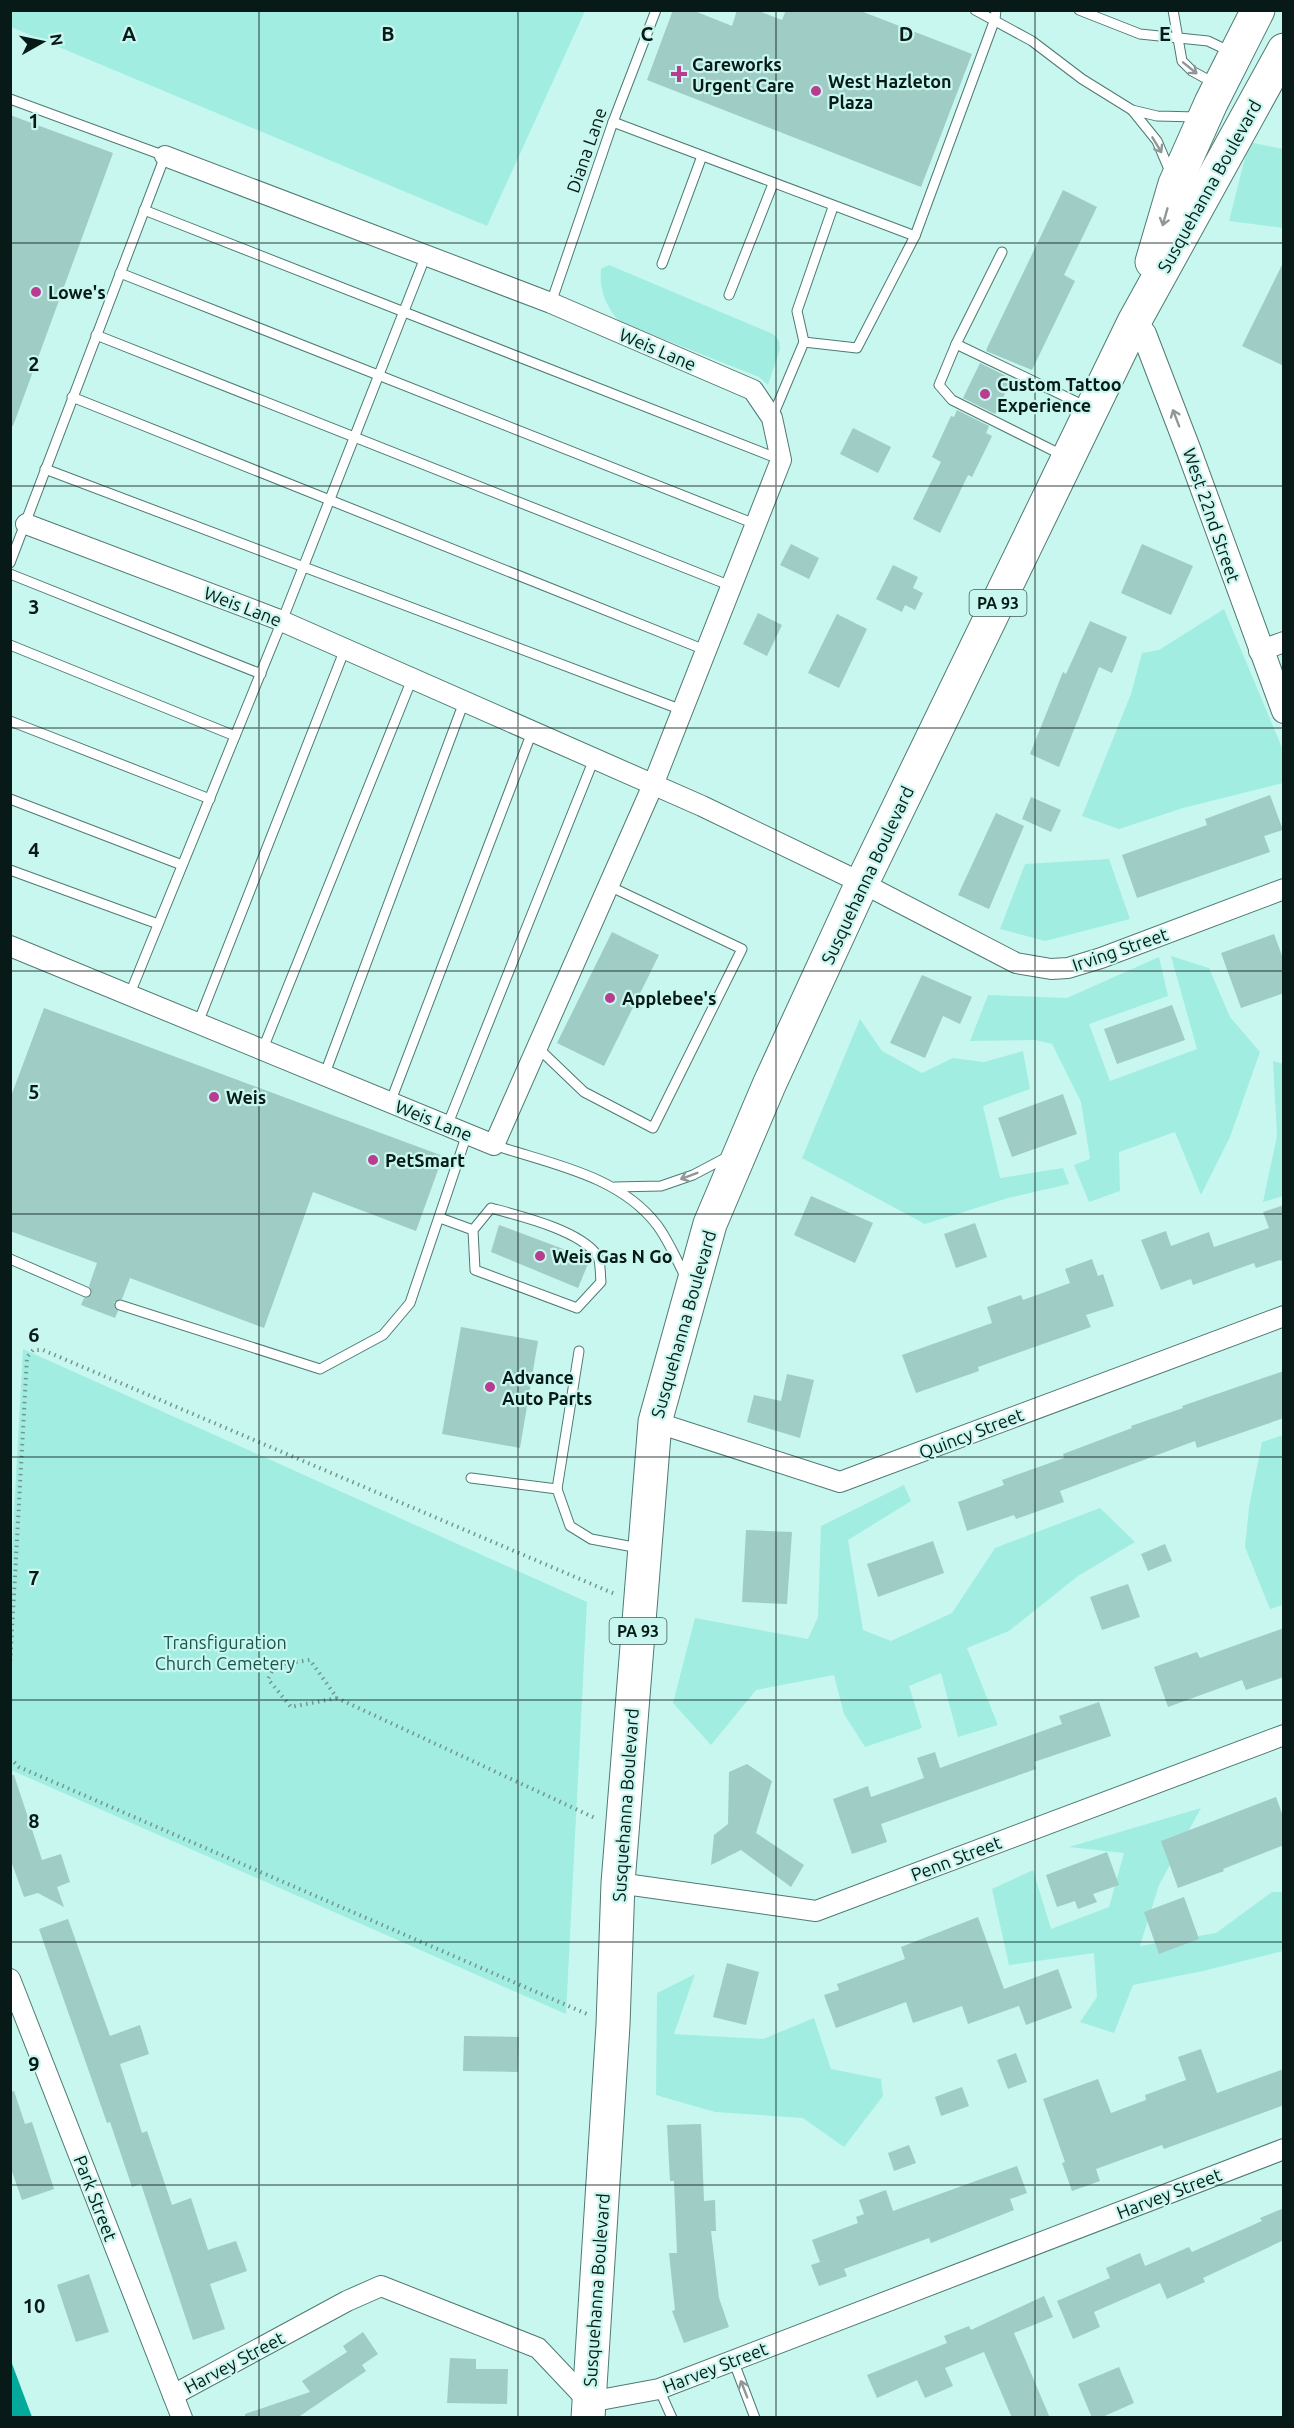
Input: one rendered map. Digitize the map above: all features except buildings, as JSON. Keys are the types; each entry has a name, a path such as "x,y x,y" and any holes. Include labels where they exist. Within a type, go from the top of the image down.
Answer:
{"highway":[{"name":"Susquehanna Boulevard","path":"1134,322 1175,184 1258,10"},
{"name":"Susquehanna Boulevard","path":"588,2410 613,2025 618,1883 655,1422 710,1224 741,1150 862,883 1134,322 1284,50"}],"street":[{"name":"Weis Lane","path":"10,946 494,1145 653,785 781,460 772,418 753,390 551,303 165,156"},
{"name":"West 22nd Street","path":"1134,322 1144,334 1189,451 1259,651 1284,711"},
{"name":"Weis Lane","path":"26,524 282,621 653,785 862,883"},
{"path":"1259,651 1284,642"},
{"name":"Irving Street","path":"862,883 999,956 1016,963 1052,969 1068,968 1101,958 1284,890"},
{"name":"Quincy Street","path":"655,1422 840,1482 1284,1316"},
{"name":"Penn Street","path":"618,1883 816,1911 1284,1735"},
{"name":"Park Street","path":"10,1979 182,2418"},
{"name":"Harvey Street","path":"173,2395 347,2301 381,2286 538,2348 588,2410 659,2389 1284,2149"}],"lane":[{"name":"Diana Lane","path":"551,303 613,122 656,10"},
{"path":"975,10 996,15 1082,79 1132,110 1157,116 1205,117"},
{"path":"1079,10 1140,34 1208,41 1236,54"},
{"path":"1173,10 1182,61 1192,71 1220,86"},
{"path":"804,342 857,348 915,236 996,15"},
{"path":"10,99 165,156 10,563"},
{"path":"1132,110 1157,141 1175,184"},
{"path":"613,122 833,207 915,236"},
{"path":"662,264 702,156"},
{"path":"729,295 773,184"},
{"path":"772,418 804,342 798,311 833,207"},
{"path":"144,210 781,460"},
{"path":"1002,252 956,344 939,385 952,400 1068,458"},
{"path":"129,996 261,674 426,255"},
{"path":"120,273 755,524"},
{"path":"96,335 731,586"},
{"path":"956,344 1092,410"},
{"path":"72,397 705,650"},
{"path":"45,469 682,710"},
{"path":"10,573 261,674"},
{"path":"10,645 235,736"},
{"path":"197,1024 345,649"},
{"path":"262,1051 412,679"},
{"path":"324,1076 464,702"},
{"path":"10,721 210,799"},
{"path":"390,1103 532,732"},
{"path":"447,1126 594,759"},
{"path":"10,799 182,865"},
{"path":"10,870 158,924"},
{"path":"537,1047 584,1092 653,1128 742,948 609,886"},
{"path":"120,1305 320,1369 383,1335 410,1303 467,1134"},
{"path":"494,1145 615,1186 660,1186 693,1175 741,1150"},
{"path":"615,1186 642,1208 659,1227 692,1289"},
{"path":"491,1208 528,1218 585,1242 599,1257 601,1282 577,1308 475,1270 472,1230 491,1208"},
{"path":"440,1218 472,1230"},
{"path":"10,1259 86,1292"},
{"path":"579,1351 557,1489 570,1526 591,1539 645,1549"},
{"path":"471,1478 557,1489"},
{"path":"733,2360 755,2418"},
{"path":"659,2389 672,2418"}],"path":[{"path":"10,1667 27,1357 33,1350 43,1350 54,1354 640,1605"},
{"path":"337,1698 291,1707 268,1679 275,1665 310,1660 337,1698 622,1831"},
{"path":"10,1758 19,1767 613,2025"}],"green space":[{"path":"10,11 585,11 487,226 11,27"},
{"path":"1249,142 1283,149 1283,228 1229,221"},
{"path":"609,265 773,334 779,341 780,349 768,385 759,377 620,322 607,304 602,291 601,269"},
{"path":"1224,609 1283,750 1283,783 1183,808 1119,829 1082,816 1131,694 1142,653 1159,650"},
{"path":"1109,859 1130,919 1045,941 1000,929 1025,864"},
{"path":"1171,956 1209,968 1230,1017 1260,1052 1230,1137 1201,1195 1175,1132 1119,1152 1120,1191 1089,1202 1074,1165 1090,1159 1081,1102 1052,1044 1035,1040 970,1041 988,995 1067,998 1159,957 1168,996 1089,1024 1110,1081 1197,1049"},
{"path":"860,1019 882,1051 922,1073 953,1058 984,1062 1023,1051 1030,1089 983,1106 1000,1178 1063,1168 1069,1184 1008,1198 925,1224 802,1158"},
{"path":"1273,1061 1283,1064 1283,1196 1263,1202 1277,1136"},
{"name":"Transfiguration Church Cemetery","path":"23,1349 587,1602 566,2014 11,1770 11,1567"},
{"path":"1283,1435 1283,1605 1270,1609 1245,1547 1249,1507 1262,1442"},
{"path":"904,1485 911,1501 848,1540 863,1630 891,1641 952,1613 995,1548 1100,1508 1135,1542 1078,1576 1009,1631 967,1648 998,1725 958,1737 941,1673 909,1686 922,1728 865,1747 844,1714 834,1675 756,1690 711,1745 673,1703 695,1618 808,1639 818,1617 821,1526"},
{"path":"1201,1808 1159,1885 1140,1946 1216,1933 1272,1892 1283,1892 1283,1951 1203,1971 1133,1985 1114,2033 1080,2022 1097,1997 1094,1953 1009,1965 992,1889 1033,1870 1051,1929 1109,1907 1124,1853 1069,1847"},
{"path":"695,1974 674,2034 763,2039 814,2018 831,2069 881,2079 883,2096 844,2147 803,2118 715,2112 656,2095 657,1993"}],"shaded area":[{"path":"11,2361 32,2417 11,2417"}],"place":[{"name":"Careworks Urgent Care","path":"679,74"},
{"name":"West Hazleton Plaza","path":"816,91"},
{"name":"Lowe's","path":"36,292"},
{"name":"Custom Tattoo Experience","path":"985,394"},
{"name":"Applebee's","path":"610,998"},
{"name":"Weis","path":"214,1097"},
{"name":"PetSmart","path":"373,1160"},
{"name":"Weis Gas N Go","path":"540,1256"},
{"name":"Advance Auto Parts","path":"490,1387"}]}
